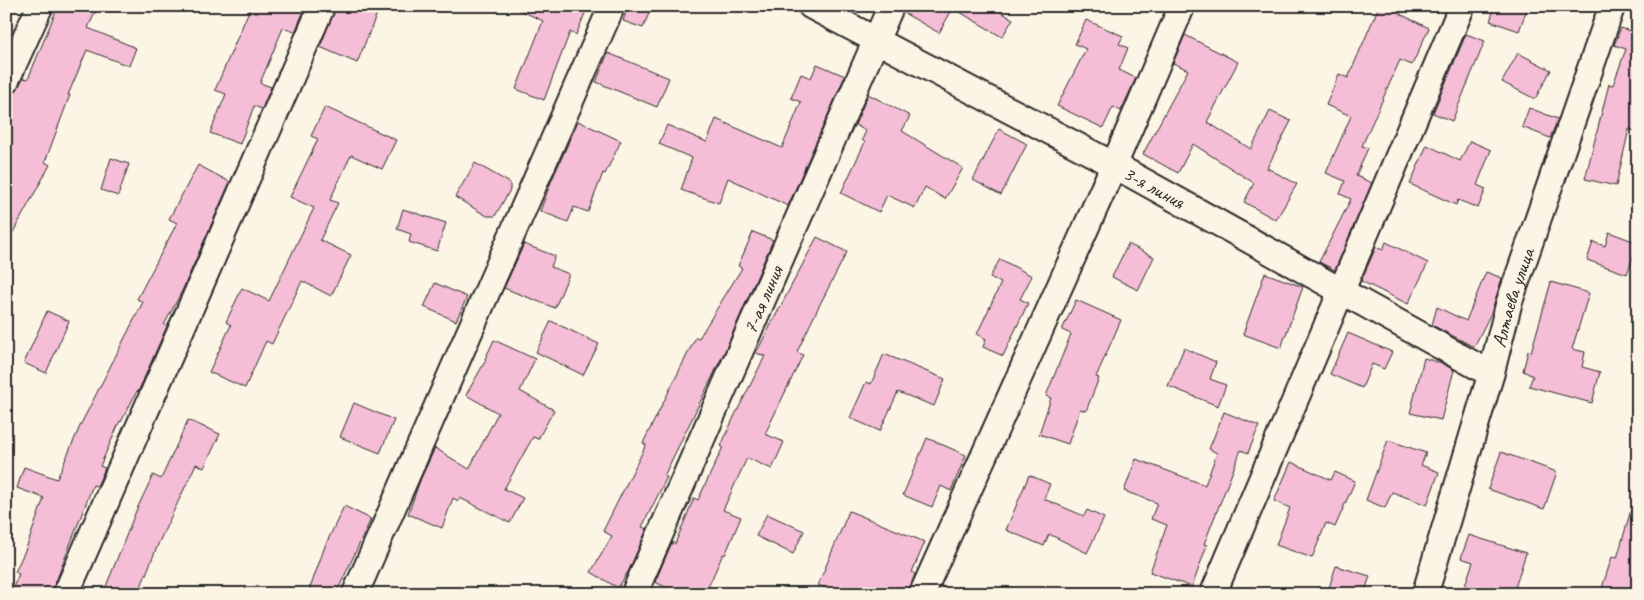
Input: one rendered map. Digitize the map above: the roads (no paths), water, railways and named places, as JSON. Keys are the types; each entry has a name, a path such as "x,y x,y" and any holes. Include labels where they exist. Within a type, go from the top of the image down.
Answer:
{"street":[{"path":"6,81 40,6"},
{"path":"66,594 322,6"},
{"path":"355,594 612,6"},
{"name":"3-я линия","path":"811,6 1114,165 1491,374"},
{"name":"7-ая линия","path":"634,594 891,6"},
{"path":"922,594 1114,165 1182,6"},
{"path":"1213,594 1462,6"},
{"name":"Алтаева улица","path":"1426,594 1491,374 1509,303 1612,6"}]}
